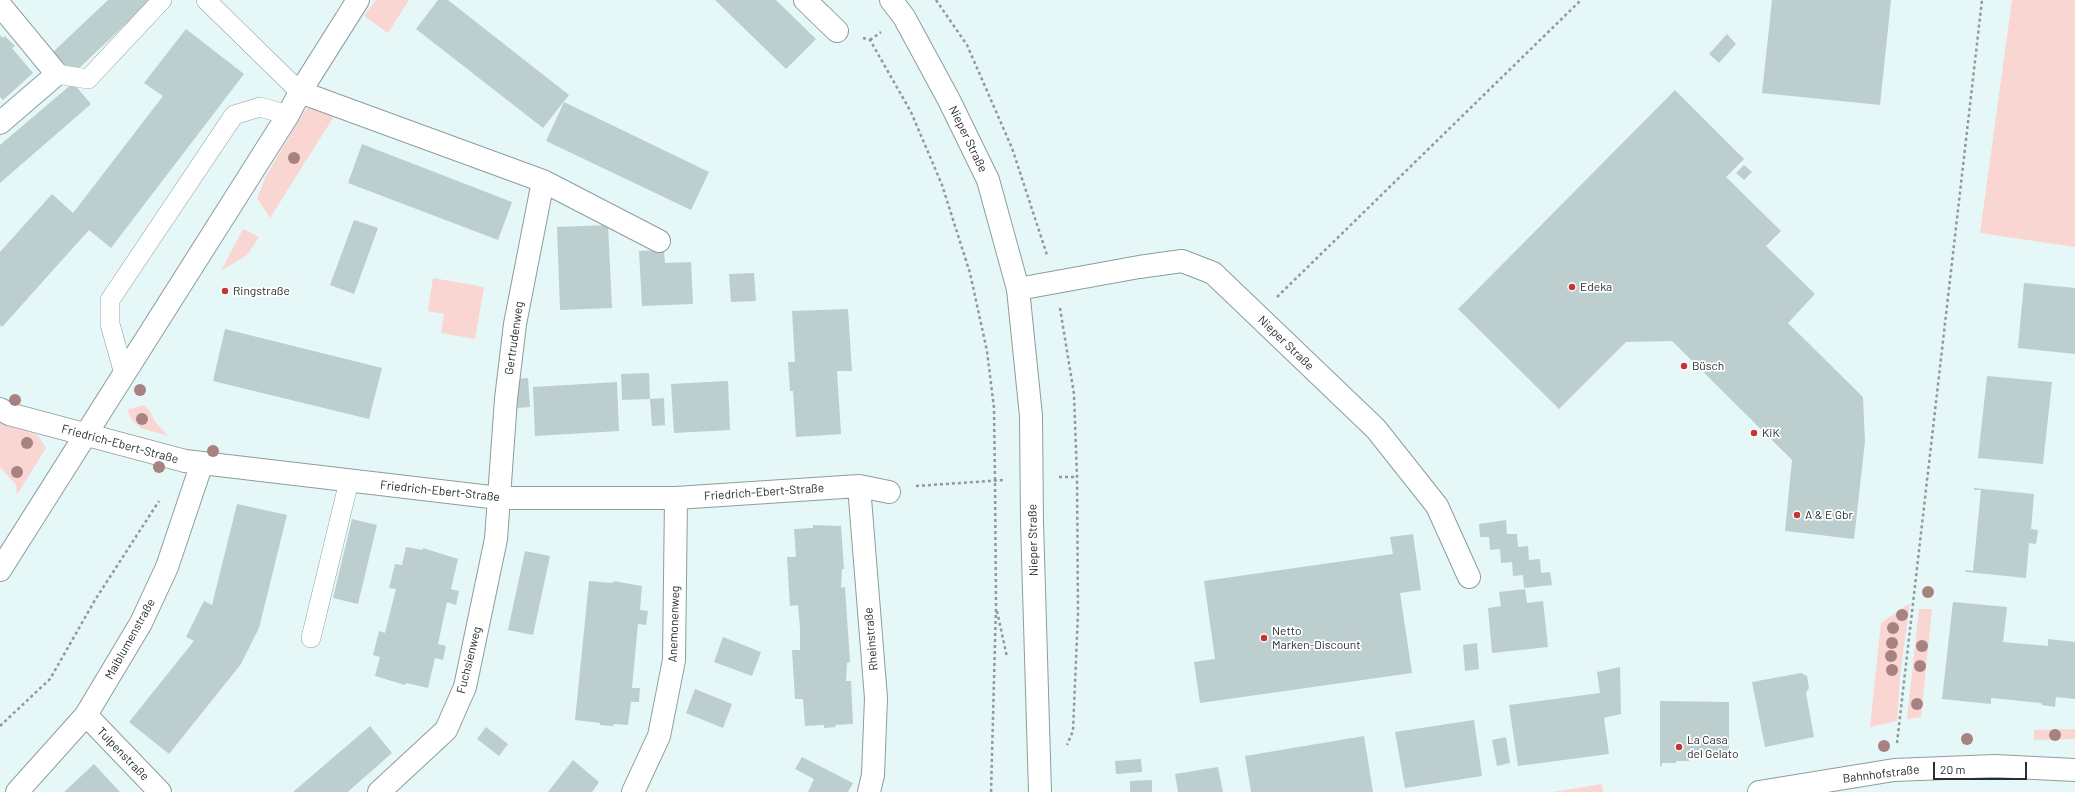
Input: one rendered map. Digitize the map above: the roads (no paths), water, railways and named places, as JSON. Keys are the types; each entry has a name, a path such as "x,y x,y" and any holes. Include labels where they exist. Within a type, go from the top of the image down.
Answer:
{"street":[{"path":"0,570 288,115 300,92 358,0"},
{"path":"805,0 837,31"},
{"name":"Nieper Straße","path":"891,0 904,17 949,100 988,180 1018,290 1031,416 1032,522 1040,792"},
{"path":"0,5 57,74 0,124"},
{"path":"300,92 543,181 660,241"},
{"name":"Gertrudenweg","path":"499,498 506,399 515,324 543,181"},
{"name":"Nieper Straße","path":"1018,290 1139,267 1182,261 1213,273 1376,429 1437,506 1469,577"},
{"name":"Friedrich-Ebert-Straße","path":"0,409 9,414 185,461 499,498 676,498 859,486 889,492"},
{"name":"Maiblumenstraße","path":"17,792 86,715 141,623 161,581 202,463"},
{"name":"Rheinstraße","path":"859,486 876,698 873,775 869,792"},
{"name":"Fuchsienweg","path":"379,792 446,730 465,687 496,539 499,498"},
{"name":"Anemonenweg","path":"633,792 659,736 674,660 676,498"},
{"name":"Tulpenstraße","path":"86,715 160,792"},
{"name":"Bahnhofstraße","path":"1759,792 1894,770 1995,766 2075,770"}],"lane":[{"path":"57,74 88,78 162,0"},
{"path":"206,0 300,92"},
{"path":"124,374 110,324 110,300 234,115 260,106 288,115"},
{"path":"311,638 349,481"}],"place":[{"name":"Edeka","path":"1572,287"},
{"name":"Ringstraße","path":"225,291"},
{"name":"Büsch","path":"1684,366"},
{"name":"KiK","path":"1754,433"},
{"name":"A & E Gbr","path":"1797,515"},
{"name":"Netto Marken-Discount","path":"1264,638"},
{"name":"La Casa del Gelato","path":"1679,747"}]}
